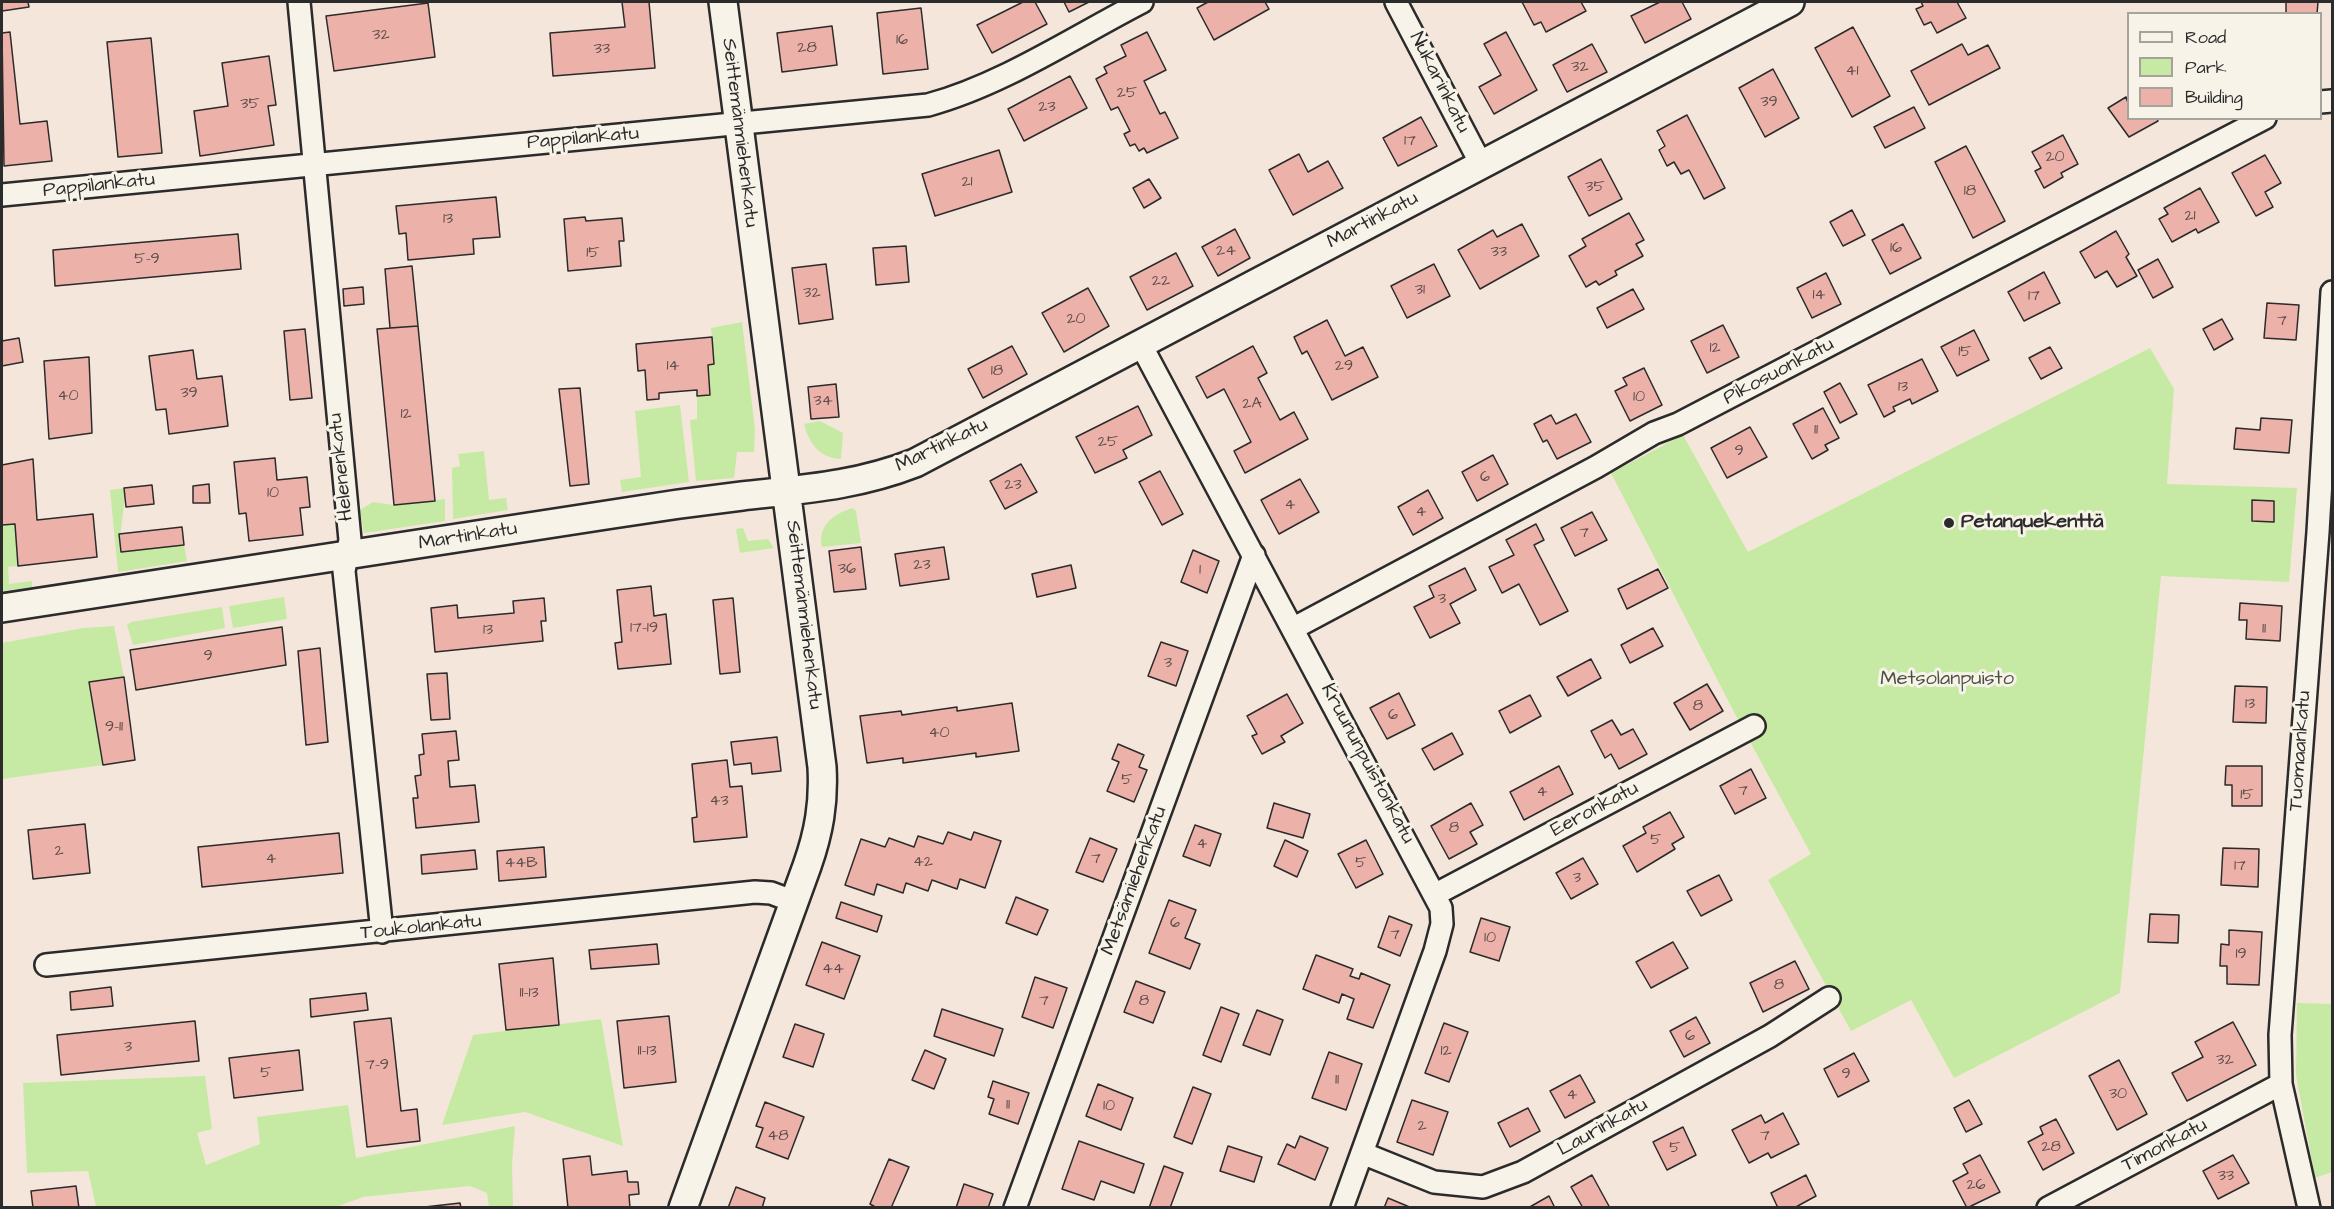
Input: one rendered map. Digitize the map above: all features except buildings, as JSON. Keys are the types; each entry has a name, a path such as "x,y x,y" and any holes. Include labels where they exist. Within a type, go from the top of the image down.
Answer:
{"street":[{"name":"Helenenkatu","path":"300,2 350,540 344,571 382,932"},
{"name":"Seittemänmiehenkatu","path":"683,1208 795,902 820,828 823,798 822,767 723,2"},
{"name":"Pappilankatu","path":"2,195 928,105 955,98 1142,2"},
{"name":"Nukarinkatu","path":"1396,2 1481,164"},
{"name":"Martinkatu","path":"2,609 616,513 851,483 915,463 1790,2"},
{"name":"Pikosuonkatu","path":"1294,628 1596,467 1654,433 1678,424 2261,120"},
{"name":"Tuomaankatu","path":"2309,1208 2281,1084 2280,1035 2325,522 2332,292"},
{"name":"Kruununpuistonkatu","path":"1140,343 1436,894 1441,908 1442,924 1435,951 1342,1208"},
{"name":"Metsämiehenkatu","path":"1015,1208 1254,555"},
{"name":"Eeronkatu","path":"1436,894 1754,726"},
{"name":"Toukolankatu","path":"46,965 755,892 771,893 795,902"},
{"name":"Laurinkatu","path":"1362,1153 1434,1182 1482,1187 1523,1172 1770,1036 1829,998"},
{"name":"Timonkatu","path":"2048,1208 2281,1084"}],"green space":[{"path":"742,322 755,429 754,452 737,452 734,478 696,481 690,420 697,419 697,396 710,395 708,365 714,363 711,328"},
{"name":"Metsolanpuisto","path":"2150,348 2174,389 2167,484 2297,488 2289,582 2161,576 2120,993 1954,1078 1911,1000 1851,1031 1768,880 1811,854 1735,714 1611,473 1683,435 1748,552"},
{"path":"680,405 689,482 622,492 620,480 641,477 635,411"},
{"path":"820,421 843,433 841,459 827,456 812,443 804,424"},
{"path":"484,451 489,500 506,498 508,510 453,519 452,468 460,466 458,454"},
{"path":"124,488 121,552 184,545 187,561 118,572 110,490"},
{"path":"445,499 445,521 364,533 360,510 373,502 394,505"},
{"path":"853,508 856,511 861,543 822,547 822,533 828,522 839,513"},
{"path":"15,524 18,566 8,567 9,584 32,581 32,587 2,591 2,525"},
{"path":"743,528 748,541 768,539 774,548 740,553 736,529"},
{"path":"284,597 287,619 233,628 229,606"},
{"path":"222,607 225,628 133,645 127,625 131,622"},
{"path":"114,626 124,677 103,765 2,779 2,643 83,628"},
{"path":"2297,1003 2332,1004 2332,1172 2315,1178 2296,1075"},
{"path":"601,1019 623,1146 525,1112 442,1125 473,1035"},
{"path":"205,1076 212,1129 197,1133 206,1165 260,1144 257,1117 348,1105 356,1158 515,1126 512,1165 513,1207 489,1207 487,1193 470,1186 363,1197 336,1207 96,1207 88,1171 27,1173 23,1083"}],"place":[{"name":"Petanquekenttä","path":"1949,523"}]}
